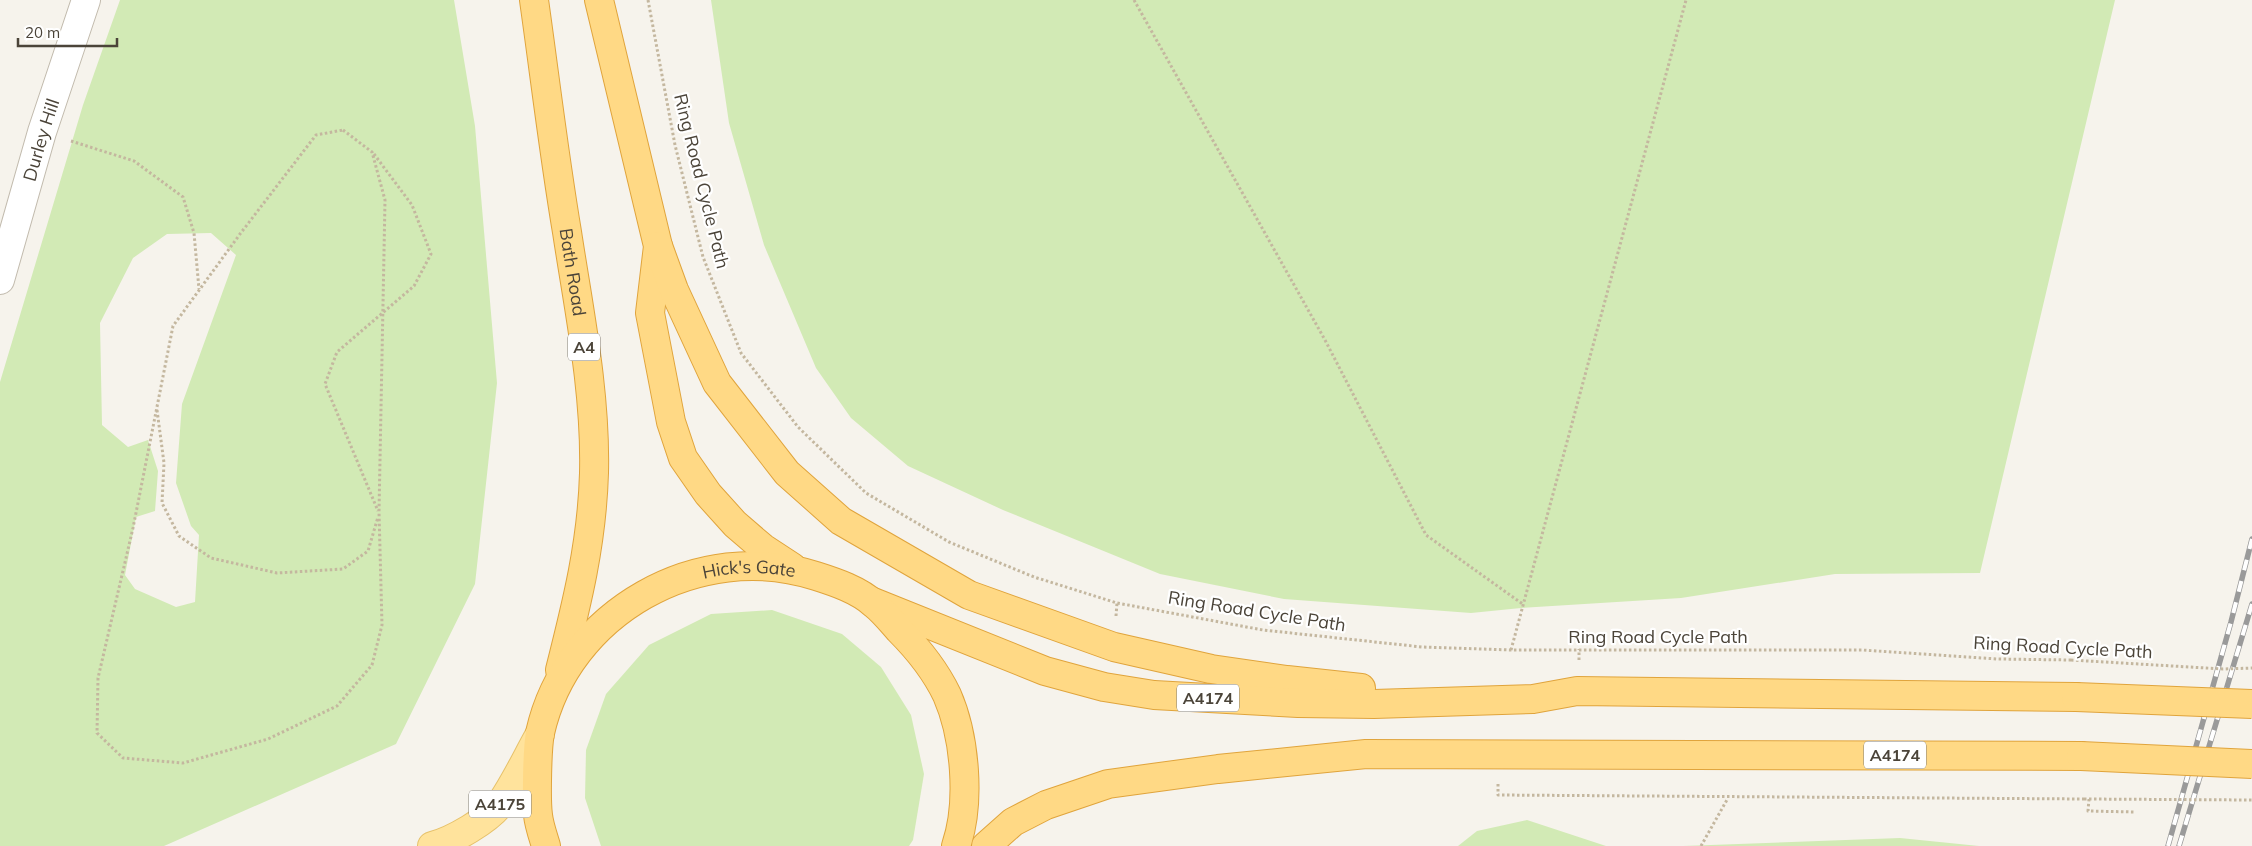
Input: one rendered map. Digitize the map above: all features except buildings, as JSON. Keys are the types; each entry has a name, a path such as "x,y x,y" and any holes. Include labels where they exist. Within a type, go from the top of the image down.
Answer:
{"highway":[{"name":"Bath Road","path":"534,0 557,174 582,331 593,431 593,482 582,582 554,693"},
{"path":"599,0 658,246 674,290 717,383 786,473 841,521 969,595 1114,647 1211,669 1287,680 1387,691 1533,699"},
{"path":"658,246 650,313 671,422 683,458 708,494 735,524 763,548 796,569"},
{"name":"Hick's Gate","path":"546,846 538,814 540,734 554,693 575,657 600,627 625,605 658,586 686,575 717,568 753,565 796,569 839,583 873,602 916,647 938,675 955,714 963,750 963,800 956,846"},
{"name":"A4174","path":"873,602 1045,671 1120,690 1154,695 1298,703 1374,704 1533,699 1576,691 2076,697 2252,704"},
{"name":"A4174","path":"986,846 1012,822 1046,806 1108,784 1218,769 1366,754 2081,756 2252,764"}],"main road":[{"name":"A4175","path":"432,846 444,843 475,825 500,804 540,734"}],"street":[{"name":"Durley Hill","path":"0,280 42,132 86,0"}],"path":[{"name":"Ring Road Cycle Path","path":"648,0 675,145 703,257 741,353 798,427 866,493 950,542 1034,577 1117,603 1263,630 1422,646 1511,650 1862,650 2223,669 2252,668"},
{"path":"1134,0 1325,340 1426,536 1524,605"},
{"path":"1511,650 1686,0"},
{"path":"157,407 164,463 162,503 179,536 211,558 277,573 343,569 368,551 379,512 325,384 337,352 384,312 414,286 431,254 412,205 372,152 343,130 316,135 173,326 133,528 98,678 97,734 123,758 184,763 268,739 337,706 372,665 382,625 379,512 384,312 385,200 372,152"},
{"path":"42,132 134,161 183,197 194,233 199,290"},
{"path":"1701,846 1728,798"},
{"path":"2084,799 2252,800"},
{"path":"2089,799 2088,811 2135,812"}],"green space":[{"path":"120,0 454,0 475,126 497,383 475,584 396,744 164,846 0,846 0,382 83,105","holes":["211,233 236,255 182,404 176,483 191,526 199,535 195,602 176,607 135,589 125,575 136,517 155,511 158,471 148,440 128,447 102,425 100,323 133,258 167,234"]},
{"path":"711,0 2115,0 1980,573 1835,574 1681,598 1471,613 1284,599 1160,574 1003,510 908,466 851,418 816,368 764,245 729,123"},
{"path":"772,610 842,634 881,667 911,715 924,774 913,840 909,846 601,846 585,798 586,750 606,694 649,645 711,614"},
{"path":"1527,820 1606,846 1458,846 1477,831"},
{"path":"1900,838 1979,846 1683,846"}],"railway":[{"path":"2168,846 2231,622 2252,539"},
{"path":"2179,846 2252,604"}]}
